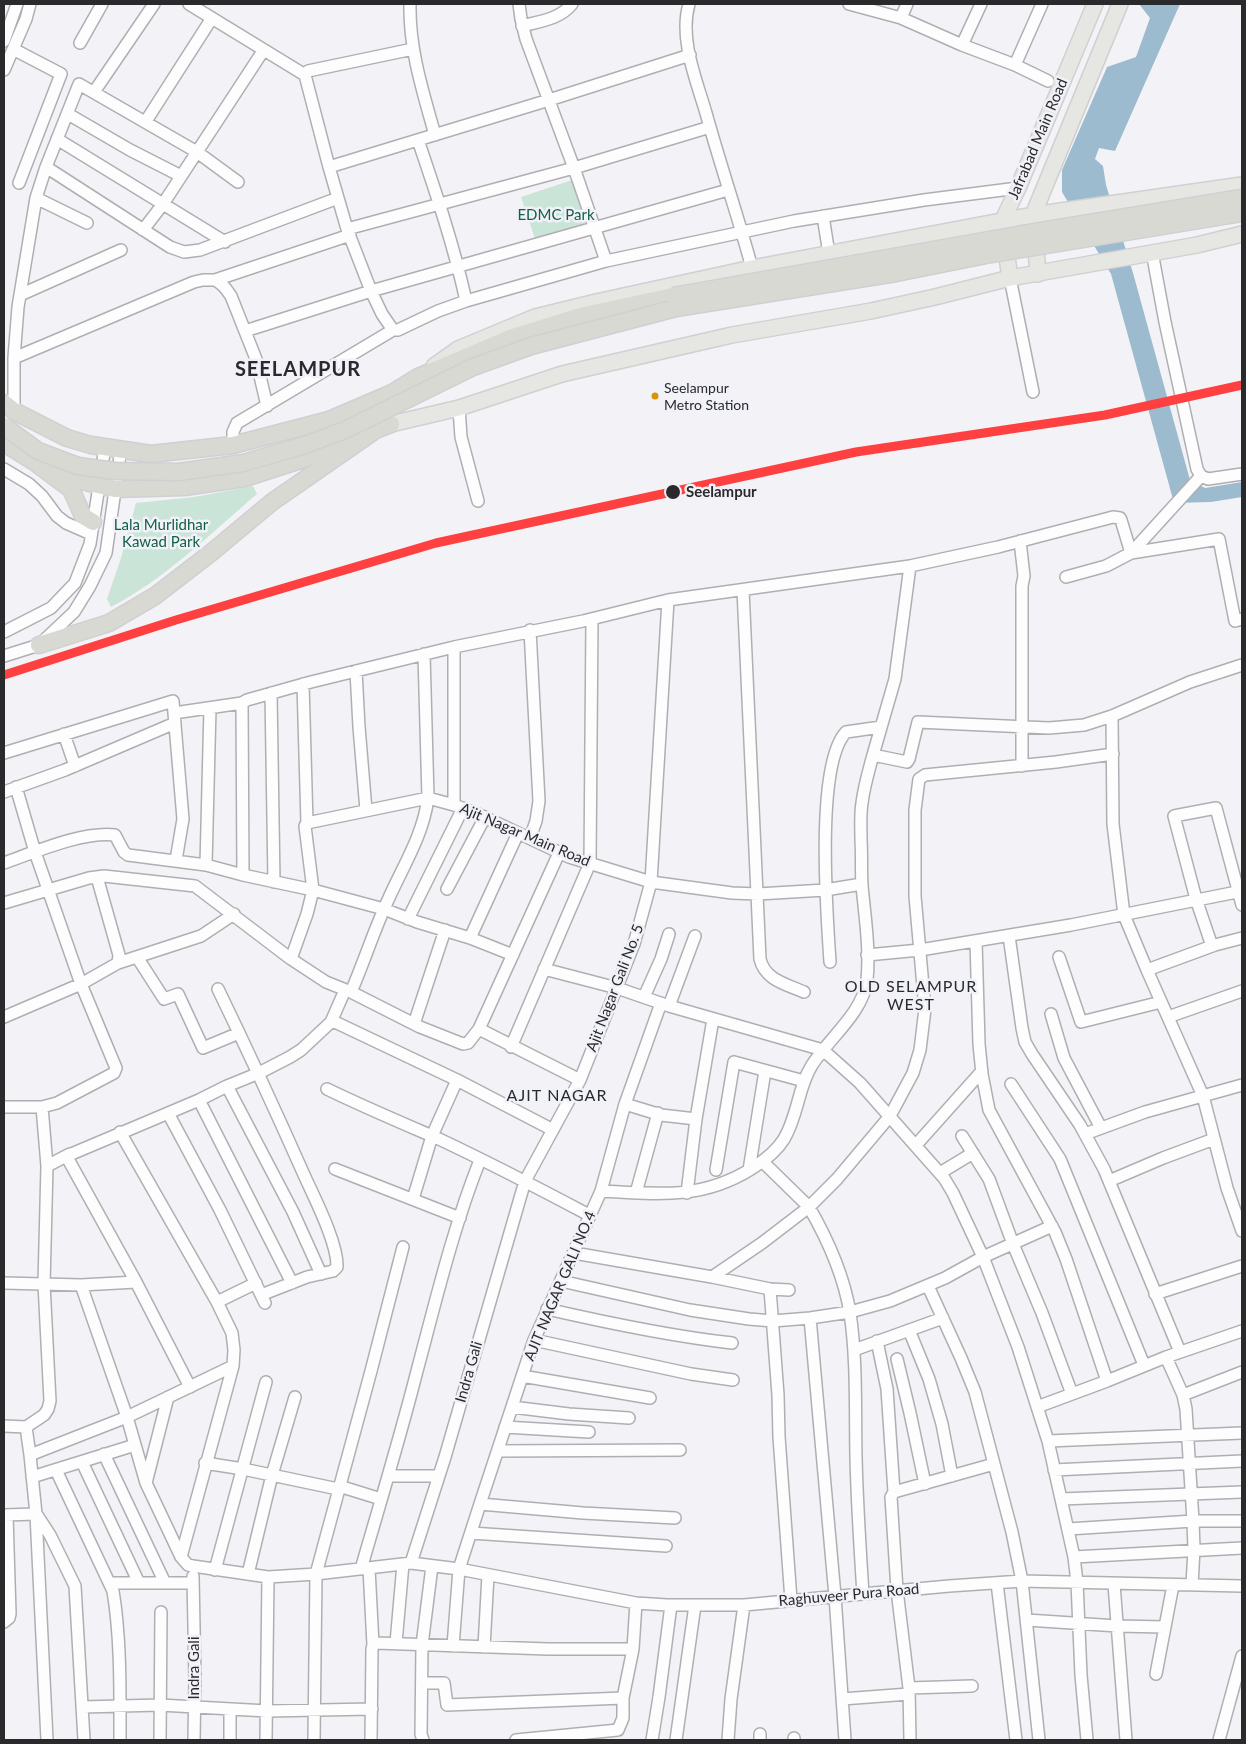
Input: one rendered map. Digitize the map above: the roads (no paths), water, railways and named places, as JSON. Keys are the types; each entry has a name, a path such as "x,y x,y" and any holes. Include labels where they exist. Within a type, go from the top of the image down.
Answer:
{"highway":[{"path":"9,407 67,438 91,445 151,454 233,446 329,420 392,393 418,377 510,338 584,315 673,296 1040,231 1242,198"},
{"path":"4,426 38,451 78,466 115,471 178,472 243,463 306,445 345,430 472,367 530,346 676,308 896,273 986,255 1242,213"},
{"path":"36,463 82,482 108,487 184,487 245,478 300,460 391,424"},
{"path":"39,645 109,623 155,596 272,502 373,432"},
{"path":"4,443 36,463 71,490 92,528"}],"main road":[{"name":"Jafrabad Main Road","path":"1002,222 1096,4"},
{"name":"Jafrabad Main Road","path":"1038,274 1033,215 1120,4"},
{"path":"418,377 458,349 535,317 752,268 1033,215 1242,185"},
{"path":"1002,222 1010,278"},
{"path":"391,424 458,408 562,374 732,336 872,311 1010,278 1197,245 1242,234"}],"street":[{"path":"4,41 17,4"},
{"path":"4,70 30,4"},
{"path":"80,43 102,4"},
{"path":"94,92 154,4"},
{"path":"189,4 263,51 304,74 348,232 382,314 393,330"},
{"path":"410,4 413,49 435,135"},
{"path":"519,4 522,26 606,261"},
{"path":"522,26 556,17 572,4"},
{"path":"689,4 685,27 690,55 752,268"},
{"path":"849,4 900,18 962,45 1015,65 1048,81"},
{"path":"900,18 907,4"},
{"path":"962,45 980,4"},
{"path":"1015,65 1042,4"},
{"path":"146,121 212,18"},
{"path":"13,49 61,74 19,183"},
{"path":"304,74 308,71 413,49"},
{"path":"143,230 163,204 263,51"},
{"path":"329,167 690,55"},
{"path":"9,407 20,295 36,198 46,167 80,84 197,152 238,182"},
{"path":"68,114 130,150 181,176"},
{"path":"215,280 348,232 710,127"},
{"path":"57,140 225,242"},
{"path":"418,140 459,266 466,301"},
{"path":"46,167 170,247 184,252 200,250 225,242 338,198"},
{"path":"233,446 233,432 237,423 393,330 398,330 438,311 466,301 606,261 742,231 924,200 1018,188"},
{"path":"245,331 371,290 728,190"},
{"path":"36,198 87,223"},
{"path":"823,216 829,254"},
{"path":"20,295 121,250"},
{"path":"1152,252 1198,479"},
{"path":"1010,278 1033,392"},
{"path":"14,358 194,282 215,280 221,282 226,288 245,331 257,364 267,406"},
{"path":"458,408 461,437 478,502"},
{"path":"4,656 39,645 74,612 90,586 106,553 108,487 113,448"},
{"path":"4,469 29,484 42,496 57,516 66,523 92,528"},
{"path":"1131,553 1198,479 1242,474"},
{"path":"4,632 51,608 74,583 90,544 92,528 108,487"},
{"path":"4,792 75,766 175,718 210,708 242,704 246,700 303,684 424,654 530,630 592,619 668,600 910,566 1116,517 1121,520 1131,553"},
{"path":"1066,576 1106,566 1131,553 1218,539 1235,621 1242,619"},
{"path":"1020,541 1024,576 1022,586 1022,766"},
{"path":"601,1191 660,1195 687,1193 718,1186 763,1162 784,1138 811,1066 860,1004 867,980 862,884 861,805 895,679 910,566"},
{"path":"743,590 760,959 764,972 804,992"},
{"name":"Ajit Nagar Gali No. 5","path":"525,1181 580,1080 634,944 651,882 668,600"},
{"path":"51,608 65,621"},
{"path":"511,1047 590,864 592,619"},
{"path":"530,630 539,801 536,821 530,838"},
{"path":"408,919 459,807 454,647"},
{"path":"47,1166 120,1132 259,1073 301,1050 331,1022 348,991 384,909 418,840 426,812 428,798 424,654"},
{"path":"873,755 907,762 910,759 918,722 1048,728 1084,725 1112,716 1190,682 1242,665"},
{"path":"356,671 358,727 366,810"},
{"path":"291,959 307,914 313,890 305,826 307,823 303,684"},
{"path":"271,693 274,882"},
{"path":"4,753 173,701 183,819 176,860"},
{"path":"242,704 243,875"},
{"path":"206,865 210,708"},
{"path":"1112,716 1114,754 1113,824 1124,915 1146,970 1202,1096 1227,1188 1242,1231"},
{"path":"830,962 825,890 827,813 831,767 837,745 846,732 881,727"},
{"path":"64,734 75,766"},
{"path":"712,1277 809,1208 837,1179 890,1116 913,1073 920,1050 925,1009 915,896 915,810 919,778 925,775 1022,766 1114,754"},
{"path":"4,1107 42,1107 57,1103 115,1071 115,1065 81,984 48,890 16,787"},
{"name":"Ajit Nagar Main Road","path":"307,823 428,798 485,817 559,853 651,882 707,890 758,894 825,890 862,884"},
{"path":"1212,946 1196,900 1174,816 1216,808 1240,891 1242,905"},
{"path":"447,889 485,817"},
{"path":"470,938 518,833"},
{"path":"4,863 87,837 110,834 118,837 124,852 128,855 206,865 313,890 384,909 514,955"},
{"path":"4,903 97,877 110,876 195,886 291,959 326,982 414,1024 465,1044 479,1029 559,853"},
{"path":"97,877 119,956 118,963"},
{"path":"867,955 920,950 1009,936 1240,891"},
{"path":"4,1017 81,984 118,963 201,936 234,914"},
{"path":"414,1024 445,930"},
{"path":"644,997 661,959 669,934"},
{"name":"AJIT NAGAR GALI NO.4","path":"453,1646 459,1569 534,1340 601,1191 625,1104 695,936"},
{"path":"1009,936 1025,1042 1085,1134 1108,1181 1180,1352"},
{"path":"1146,970 1212,946 1242,938"},
{"path":"976,941 979,1044 986,1097 993,1121 1052,1226 1066,1259 1107,1381"},
{"path":"137,957 164,1000 178,994 203,1048 239,1033"},
{"path":"1059,957 1081,1022 1161,1002"},
{"path":"544,969 617,988 665,1005 823,1050 860,1083 940,1173 953,1193 984,1257 1018,1347 1048,1442 1074,1557 1087,1740"},
{"path":"168,1113 220,1210 263,1299 292,1282 333,1271 337,1267 332,1243 320,1211 259,1073 218,989"},
{"path":"1168,1017 1242,991"},
{"path":"1051,1014 1064,1058 1101,1128"},
{"path":"687,1193 696,1120 713,1019"},
{"path":"331,1022 338,1023 457,1080 553,1130"},
{"path":"479,1029 511,1047 580,1080"},
{"path":"716,1170 734,1062 804,1081"},
{"path":"749,1170 765,1071"},
{"path":"916,1145 982,1071"},
{"path":"413,1199 432,1136 457,1080"},
{"path":"1011,1084 1060,1159 1144,1365"},
{"path":"1085,1134 1145,1112 1242,1085"},
{"path":"227,1086 293,1212 321,1274"},
{"path":"328,1089 525,1181 589,1216"},
{"path":"199,1100 292,1282"},
{"path":"625,1104 658,1113 696,1120"},
{"path":"4,1426 26,1427 44,1415 50,1401 44,1284 47,1166 42,1107"},
{"path":"636,1193 658,1113"},
{"path":"120,1132 216,1302 233,1341 233,1366 205,1463 187,1563"},
{"path":"962,1136 989,1179 1072,1394"},
{"path":"1108,1181 1214,1139"},
{"path":"940,1173 973,1153"},
{"path":"70,1154 68,1159 136,1282 190,1387"},
{"path":"371,1740 373,1645 365,1569 381,1499 460,1218 480,1160"},
{"path":"763,1162 809,1208 833,1256 850,1312 854,1350 857,1487 863,1594"},
{"path":"335,1169 460,1218"},
{"name":"Indra Gali","path":"396,1643 407,1563 439,1476 525,1181"},
{"path":"561,1281 690,1310 749,1319 810,1318 850,1312 890,1301 928,1286 984,1257 1052,1226"},
{"path":"314,1740 316,1574 372,1371 403,1247"},
{"path":"574,1253 712,1277 770,1290 789,1290"},
{"path":"1155,1294 1242,1266"},
{"path":"4,1283 81,1285 136,1282"},
{"path":"216,1302 256,1283"},
{"path":"81,1285 127,1418 146,1483 187,1563 215,1570 268,1576 316,1574 407,1563 459,1569"},
{"path":"928,1286 970,1378 980,1407 1012,1532 1022,1581 1040,1740"},
{"path":"770,1290 792,1600"},
{"path":"547,1309 613,1324 699,1340 732,1343"},
{"path":"810,1318 835,1596 845,1740"},
{"path":"854,1350 943,1318"},
{"path":"909,1330 929,1379 940,1415 952,1476"},
{"path":"1037,1407 1144,1365 1242,1331"},
{"path":"534,1340 691,1374 733,1380"},
{"path":"877,1342 887,1388 894,1492 891,1497 897,1590 909,1691 910,1740"},
{"path":"1166,1357 1183,1395 1188,1436 1194,1549 1192,1585"},
{"path":"897,1359 925,1484"},
{"path":"30,1455 127,1418 233,1366"},
{"path":"1183,1395 1242,1372"},
{"path":"522,1376 650,1398"},
{"path":"215,1570 266,1382"},
{"path":"146,1483 168,1397"},
{"path":"248,1574 272,1475 295,1397"},
{"path":"512,1407 569,1414 629,1418"},
{"path":"26,1427 36,1514 47,1740"},
{"path":"505,1427 589,1432"},
{"path":"1048,1442 1242,1433"},
{"path":"32,1477 135,1445"},
{"path":"498,1451 680,1450"},
{"path":"104,1454 165,1583"},
{"path":"1054,1470 1242,1461"},
{"path":"82,1462 140,1583"},
{"path":"205,1463 339,1488 381,1499"},
{"path":"894,1492 994,1464"},
{"path":"56,1470 110,1583 115,1606 120,1740"},
{"path":"388,1476 439,1476"},
{"path":"1061,1499 1242,1492"},
{"path":"480,1504 583,1513 675,1518"},
{"path":"4,1622 9,1618 10,1614 6,1515 36,1514"},
{"path":"36,1514 50,1535 76,1586 84,1740"},
{"path":"1068,1529 1193,1521 1242,1521"},
{"path":"470,1533 666,1546"},
{"path":"1074,1557 1194,1549 1242,1548"},
{"name":"Indra Gali","path":"187,1563 193,1583 194,1740"},
{"path":"423,1740 421,1734 422,1646 432,1566"},
{"name":"Raghuveer Pura Road","path":"459,1569 636,1603 671,1605 744,1604 1022,1581 1242,1586"},
{"path":"484,1647 488,1575"},
{"path":"266,1740 268,1576"},
{"path":"110,1583 193,1583"},
{"path":"997,1583 1016,1740"},
{"path":"1114,1584 1126,1740"},
{"path":"1156,1674 1173,1585"},
{"path":"516,1740 616,1735 623,1718 623,1698 633,1649 636,1603"},
{"path":"728,1740 731,1699 744,1604"},
{"path":"652,1740 671,1605"},
{"path":"676,1740 694,1605"},
{"path":"160,1740 161,1612"},
{"path":"1026,1620 1165,1627"},
{"path":"373,1645 381,1642 422,1646 633,1649"},
{"path":"1219,1740 1242,1656"},
{"path":"422,1684 444,1683 446,1705 623,1698"},
{"path":"842,1699 972,1686"},
{"path":"82,1707 160,1705 267,1711 372,1709"},
{"path":"230,1709 230,1740"}],"water":[{"path":"1139,4 1180,4 1115,151 1099,148 1095,159 1103,166 1106,185 1133,273 1190,480 1205,488 1242,482 1242,497 1211,502 1174,503 1111,274 1062,192 1062,170 1107,67 1136,57 1150,18"}],"place":[{"name":"Seelampur Metro Station","path":"655,396"},
{"name":"Seelampur","path":"673,492"}],"district":[{"name":"SEELAMPUR","path":"298,370"},
{"name":"OLD SELAMPUR WEST","path":"911,996"},
{"name":"AJIT NAGAR","path":"557,1096"}],"park label":[{"name":"EDMC Park","path":"556,215"},
{"name":"Lala Murlidhar Kawad Park","path":"161,534"}]}
